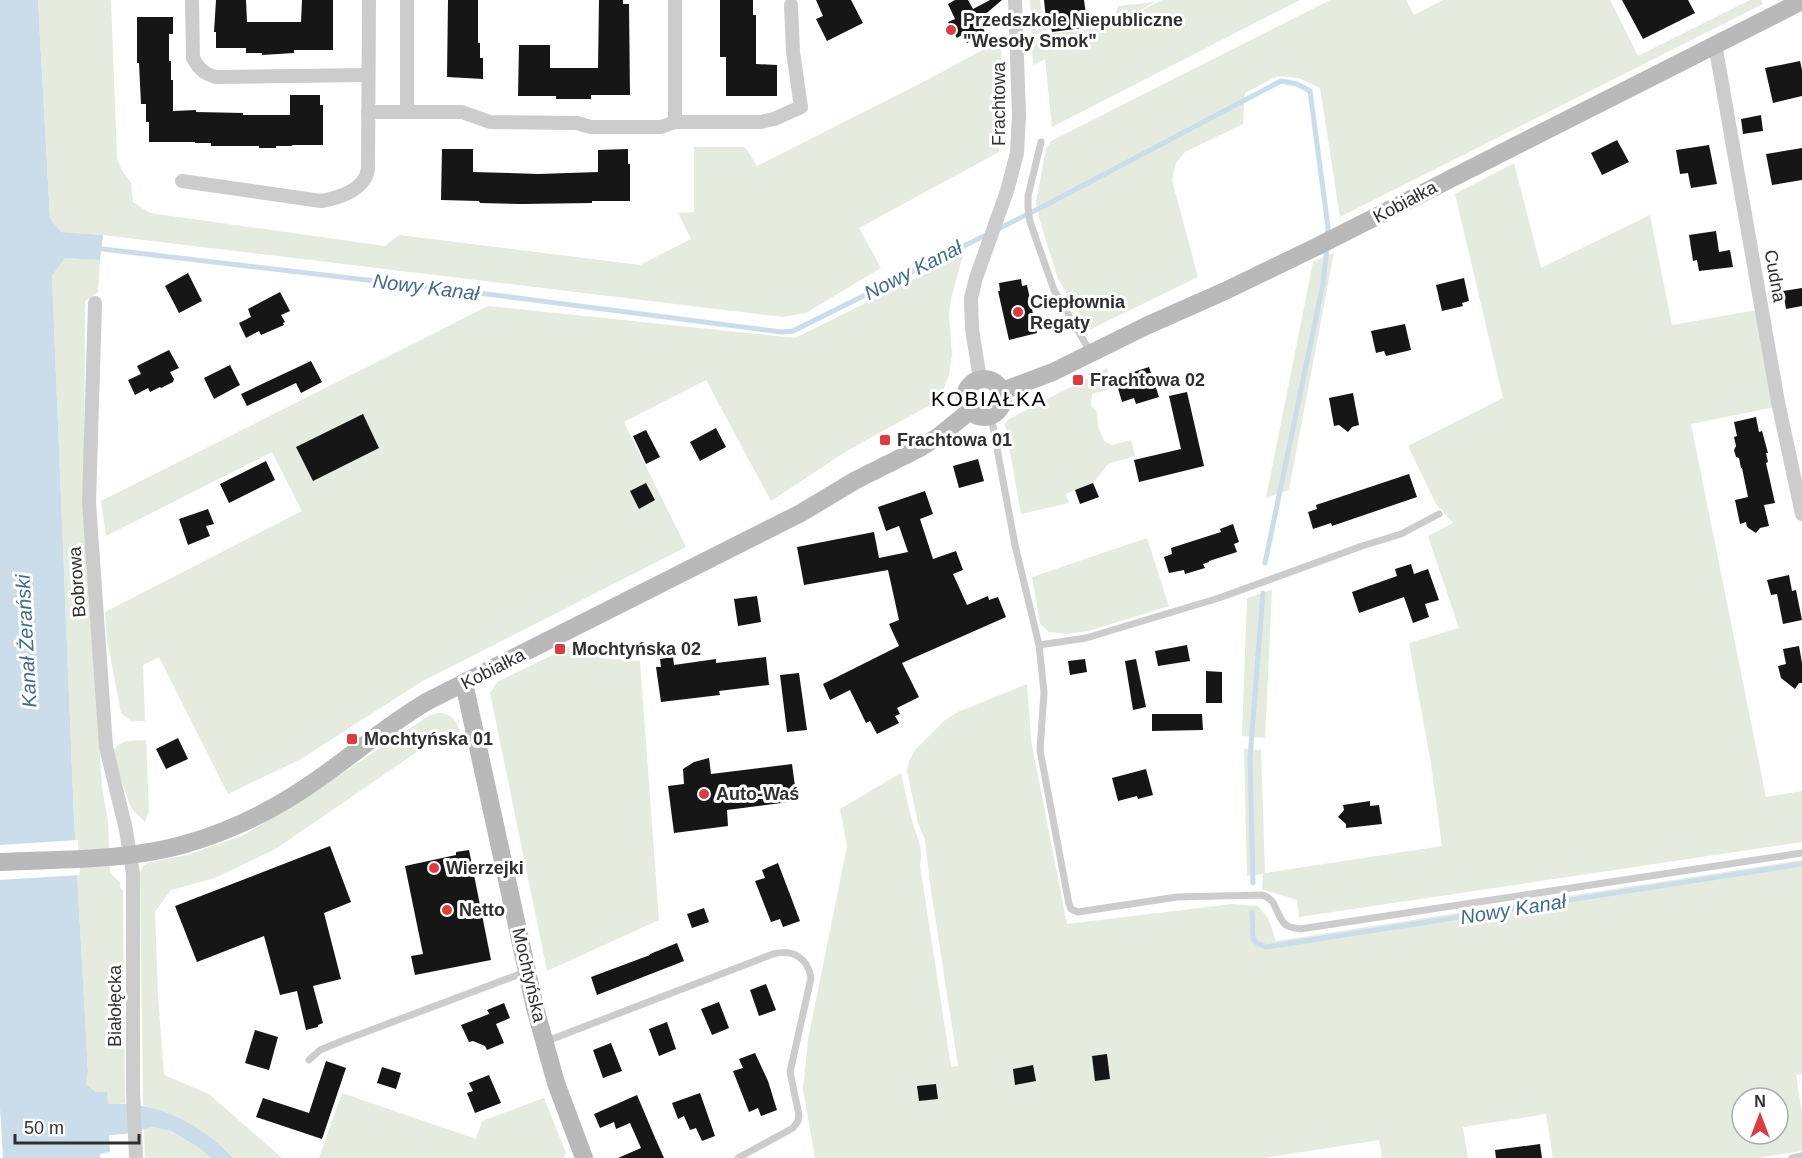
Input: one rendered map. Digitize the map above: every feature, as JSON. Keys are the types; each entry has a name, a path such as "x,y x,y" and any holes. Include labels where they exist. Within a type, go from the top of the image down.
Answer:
{"street":[{"path":"192,0 193,58 202,71 208,75 216,77 368,75"},
{"path":"182,181 321,201 342,195 363,183 367,177 369,0"},
{"path":"407,0 407,112"},
{"path":"675,0 675,122"},
{"name":"Frachtowa","path":"981,379 974,346 971,306 976,278 1007,191 1017,153 1019,136 1015,0"},
{"name":"Kobiałka","path":"1002,391 1053,372 1342,235 1802,1"},
{"path":"368,112 462,112 490,122 577,123 591,127 661,127 675,122 761,122 774,119 801,106 793,52 791,5"},
{"name":"Cudna","path":"1715,44 1779,402 1802,514"},
{"name":"Bobrowa","path":"95,303 88,502 106,747 130,854"},
{"path":"981,379 992,380 1002,391 1004,399 1002,406 991,416 976,416 966,405 964,398 971,384 981,379"},
{"name":"Kobiałka","path":"0,862 109,856 180,846 207,838 261,814 319,780 408,713 801,513 856,480 920,448 970,411"},
{"name":"Mochtyńska","path":"464,683 544,1042 556,1083 584,1158"},
{"name":"Białołęcka","path":"130,854 133,890 132,1091 136,1151"}],"lane":[{"path":"1041,142 1028,196 1030,222 1054,290 1091,353"},
{"path":"991,416 1015,545 1040,645 1044,692 1040,750 1071,909 1078,912 1177,897 1262,896 1269,897 1287,926 1300,929 1802,853"},
{"path":"1040,645 1086,638 1219,598 1401,534 1440,514"},
{"path":"544,1042 773,954 788,952 796,954 807,964 811,978 790,1072 799,1115 798,1121 789,1131 738,1158"},
{"path":"309,1060 327,1047 527,971"},
{"path":"1792,1158 1802,1156"}],"shaded area":[{"path":"38,0 111,0 117,159 131,183 133,202 150,213 385,246 399,235 640,265 691,239 678,213 694,212 694,147 745,147 757,166 1001,40 1003,127 999,152 859,228 881,268 806,313 783,317 103,235 61,232 50,218"},
{"path":"1030,0 1040,0 1047,33 1078,31 1100,26 1115,15 1118,6 1155,2 1092,36 1162,0 1300,0 1052,127 1045,59 1033,65"},
{"path":"1330,0 1406,0 1414,15 1443,0 1610,0 1638,56 1750,0 1761,0 1763,4 1340,217 1320,88 1299,78 1278,76 1245,93 1243,124 1185,152 1176,163 1172,180 1198,277 1089,330 1058,279 1039,218 1036,202 1046,149 1051,141"},
{"path":"1514,163 1541,268 1650,215 1672,325 1757,310 1775,407 1691,424 1766,797 1802,791 1802,842 1299,917 1297,900 1262,889 1263,874 1247,876 1244,749 1261,750 1265,873 1442,846 1431,764 1409,643 1459,628 1428,536 1453,523 1436,504 1408,446 1503,398 1455,194"},
{"path":"1334,252 1289,490 1266,498 1313,262"},
{"path":"963,255 949,315 952,355 949,375 939,400 845,452 771,501 706,380 624,422 686,547 421,682 301,759 228,794 159,657 143,665 145,721 131,721 121,713 107,640 105,612 302,511 272,452 106,536 101,501 488,306 795,338"},
{"path":"65,258 100,260 98,292 85,301 84,497 102,788 108,821 110,873 120,882 123,891 125,1103 107,1104 86,1084 88,1071 74,818 52,276"},
{"path":"1107,368 1113,388 1092,394 1091,406 1097,412 1098,426 1104,441 1112,445 1131,440 1135,456 1108,464 1093,483 1066,494 1069,503 1021,514 1005,424 1009,419"},
{"path":"1147,538 1169,606 1088,631 1067,634 1049,632 1040,624 1032,577"},
{"path":"1272,590 1265,738 1242,736 1247,598"},
{"path":"575,644 599,658 640,661 659,920 547,971 490,693 497,682"},
{"path":"1027,684 1031,740 1067,924 1232,904 1258,906 1268,918 1276,941 1802,860 1802,1074 1796,1075 1802,1113 1802,1151 1757,1158 1553,1158 1546,1114 1463,1127 1468,1158 1382,1158 1379,1140 1264,1158 815,1158 803,1089 808,1040 847,846 840,809 901,773 921,849 920,865 951,1067 958,1066 925,840 918,823 907,771 915,750 945,720 958,712"},
{"path":"440,713 451,716 457,723 462,743 443,734 277,848 215,878 171,890 155,912 164,1075 209,1094 282,1158 233,1158 202,1132 143,1105 140,872 143,866 187,855 244,835 430,715"},
{"path":"146,740 149,811 145,822 131,808 117,768 114,749 124,742"},
{"path":"342,1093 476,1139 482,1121 544,1098 566,1153 563,1158 319,1158"},
{"path":"152,1127 171,1131 198,1147 211,1158 145,1158 144,1128"}],"water":[{"name":"Kanał Żerański","path":"0,0 38,0 50,218 61,232 103,235 100,260 65,258 52,276 74,818 88,1071 86,1084 96,1092 107,1092 108,1104 143,1106 160,1110 192,1125 221,1146 233,1158 211,1158 198,1147 171,1131 152,1127 125,1134 109,1135 110,1152 100,1154 100,1158 3,1158 0,1108"}],"pier":[{"path":"78,840 80,875 0,880 0,845"}],"building":[{"path":"216,0 246,0 247,22 301,22 302,0 333,0 333,50 294,50 294,53 262,55 262,53 246,53 246,48 216,48 216,32 214,32"},
{"path":"448,0 478,0 478,43 480,43 480,58 483,58 483,79 447,77"},
{"path":"599,0 623,0 623,4 629,4 630,95 591,95 591,99 518,96 519,45 550,45 550,68 598,68"},
{"path":"720,0 753,0 753,15 756,15 756,64 777,65 777,96 726,96 726,57 720,57"},
{"path":"816,0 851,0 863,23 827,41 816,19 823,16"},
{"path":"955,0 968,0 973,9 990,0 1002,0 982,17 985,21 981,23 987,37 976,43 974,39 967,43 963,34 957,38 948,22 955,19 948,4"},
{"path":"1044,0 1084,0 1086,14 1082,14 1083,28 1052,32 1050,19 1046,19"},
{"path":"1622,0 1688,0 1695,13 1643,39"},
{"path":"137,17 173,17 173,34 169,34 169,61 171,61 171,80 173,80 173,111 290,115 290,95 320,95 320,105 323,105 323,145 259,148 259,146 211,146 211,143 195,142 149,142 149,122 146,122 146,104 141,104 139,63 137,63"},
{"path":"1800,61 1802,96 1773,103 1765,68"},
{"path":"1761,115 1763,131 1743,134 1741,119"},
{"path":"1617,140 1629,162 1602,175 1591,153"},
{"path":"1709,145 1717,184 1691,188 1688,173 1680,174 1676,150"},
{"path":"1802,148 1802,180 1772,185 1766,154"},
{"path":"442,149 473,149 473,172 539,174 598,172 598,150 628,149 630,201 522,204 441,200"},
{"path":"1716,231 1719,252 1730,250 1733,267 1699,271 1697,260 1693,261 1689,235"},
{"path":"188,273 202,301 179,313 165,286"},
{"path":"1464,278 1469,301 1462,303 1463,306 1442,311 1436,285"},
{"name":"Ciepłownia Regaty","path":"1021,279 1022,286 1027,285 1037,333 1009,340 998,291 1000,291 999,283"},
{"path":"1802,288 1802,306 1786,309 1783,291"},
{"path":"280,292 290,311 281,315 285,322 284,325 261,335 259,331 246,338 239,323 251,317 248,309"},
{"path":"1405,324 1411,350 1386,356 1384,351 1376,353 1371,331"},
{"path":"169,350 179,368 170,372 174,379 173,382 150,392 148,388 135,395 128,380 141,374 137,366"},
{"path":"311,361 322,382 301,393 296,383 247,406 241,394"},
{"path":"230,365 240,385 214,399 204,378"},
{"path":"1149,367 1159,397 1136,404 1134,398 1122,402 1115,378"},
{"path":"1187,392 1204,466 1139,482 1134,460 1181,449 1169,396"},
{"path":"1353,393 1359,425 1352,427 1348,432 1339,425 1334,426 1329,398"},
{"path":"363,414 379,448 313,481 296,447"},
{"path":"1756,417 1759,432 1762,431 1768,453 1766,453 1768,462 1766,463 1775,503 1764,505 1769,526 1760,528 1756,533 1747,527 1746,522 1740,524 1735,500 1748,497 1742,468 1734,450 1736,446 1734,437 1737,436 1734,422"},
{"path":"716,428 726,447 700,461 690,442"},
{"path":"646,430 660,457 646,464 633,436"},
{"path":"978,459 984,481 959,488 953,466"},
{"path":"266,461 275,480 229,503 220,484"},
{"path":"1409,474 1417,497 1332,526 1331,523 1313,529 1308,512 1317,509 1316,505"},
{"path":"646,483 655,500 639,509 630,491"},
{"path":"1093,483 1099,497 1080,504 1075,490"},
{"path":"925,491 933,514 920,519 933,559 956,551 963,570 953,574 967,605 988,596 989,600 998,597 1006,617 902,663 919,697 897,708 900,714 895,716 899,723 877,734 870,721 866,723 850,690 830,700 823,684 899,646 889,624 899,620 888,570 804,585 797,547 874,532 879,558 908,552 899,526 886,531 878,507"},
{"path":"208,509 214,524 206,526 210,536 188,545 179,519"},
{"path":"1233,524 1239,542 1234,544 1237,552 1203,564 1205,568 1185,574 1184,570 1169,573 1164,557 1172,554 1171,548 1221,532 1220,529"},
{"path":"1411,564 1414,574 1428,569 1439,600 1425,604 1429,617 1413,623 1404,597 1359,613 1352,592 1397,576 1395,569"},
{"path":"1789,575 1792,591 1796,590 1802,620 1783,624 1777,594 1771,595 1767,580"},
{"path":"757,596 761,622 738,626 734,599"},
{"path":"1187,645 1190,661 1158,666 1155,651"},
{"path":"1799,646 1802,683 1799,683 1795,689 1781,678 1778,666 1786,664 1783,649"},
{"path":"673,657 674,665 716,659 716,663 766,657 769,685 719,691 720,695 661,702 656,667 661,667 660,659"},
{"path":"1085,659 1087,672 1070,675 1068,661"},
{"path":"1136,659 1146,707 1133,710 1125,661"},
{"path":"1206,671 1222,672 1222,703 1206,703"},
{"path":"799,673 807,730 787,732 780,675"},
{"path":"1152,714 1202,714 1203,730 1152,731"},
{"path":"178,738 188,759 166,769 156,749"},
{"path":"709,758 711,774 792,764 797,801 727,810 728,826 674,833 668,786 684,784 683,769 694,762"},
{"path":"1146,769 1153,795 1118,801 1112,778"},
{"path":"1370,801 1370,806 1379,805 1382,824 1346,828 1346,824 1338,817 1344,810 1343,805"},
{"path":"330,846 351,902 324,913 341,979 313,986 323,1023 306,1030 297,991 280,995 264,936 197,962 175,906"},
{"name":"Netto","path":"469,850 491,960 415,975 411,956 423,954 405,866"},
{"path":"778,863 800,921 783,927 780,919 771,922 755,881 765,878 762,870"},
{"path":"704,908 709,922 692,928 687,914"},
{"path":"677,943 684,961 597,995 591,977"},
{"path":"766,984 776,1010 759,1016 750,990"},
{"path":"719,1002 729,1028 712,1035 701,1009"},
{"path":"504,1003 510,1018 496,1024 504,1043 487,1050 485,1046 473,1041 469,1042 461,1025 490,1015 487,1010"},
{"path":"667,1022 676,1049 659,1056 649,1029"},
{"path":"255,1030 278,1037 269,1070 245,1063"},
{"path":"611,1043 622,1071 603,1078 593,1050"},
{"path":"755,1053 768,1081 777,1110 761,1116 758,1108 749,1112 733,1071 743,1068 739,1059"},
{"path":"1107,1054 1110,1079 1095,1081 1092,1056"},
{"path":"326,1061 346,1068 322,1139 256,1117 263,1098 309,1113"},
{"path":"1033,1065 1036,1081 1015,1085 1013,1069"},
{"path":"382,1067 401,1073 396,1089 377,1083"},
{"path":"489,1075 501,1103 475,1113 467,1093 473,1091 469,1083"},
{"path":"936,1084 938,1099 919,1101 917,1086"},
{"path":"700,1093 715,1136 702,1141 696,1128 690,1130 684,1116 678,1119 672,1103"},
{"path":"637,1095 664,1158 618,1158 641,1148 630,1123 616,1129 614,1122 600,1128 594,1114"},
{"path":"1540,1144 1542,1158 1496,1158 1495,1150"}],"waterway":[{"name":"Nowy Kanał","path":"94,248 495,295 781,332 793,331 1046,205 1281,81 1297,84 1310,91 1328,227 1327,238"},
{"name":"Nowy Kanał","path":"1265,563 1323,284 1327,247"},
{"name":"Nowy Kanał","path":"1253,883 1250,758 1263,593"},
{"name":"Nowy Kanał","path":"1252,912 1253,939 1266,947 1802,864"}],"place":[{"name":"Przedszkole Niepubliczne \"Wesoły Smok\"","path":"951,30"},
{"name":"Ciepłownia Regaty","path":"1018,312"},
{"name":"Frachtowa 02","path":"1078,380"},
{"name":"Frachtowa 01","path":"885,440"},
{"name":"Mochtyńska 02","path":"560,649"},
{"name":"Mochtyńska 01","path":"352,739"},
{"name":"Auto-Waś","path":"704,794"},
{"name":"Wierzejki","path":"434,868"},
{"name":"Netto","path":"447,910"}],"district":[{"name":"KOBIAŁKA","path":"989,398"}]}
